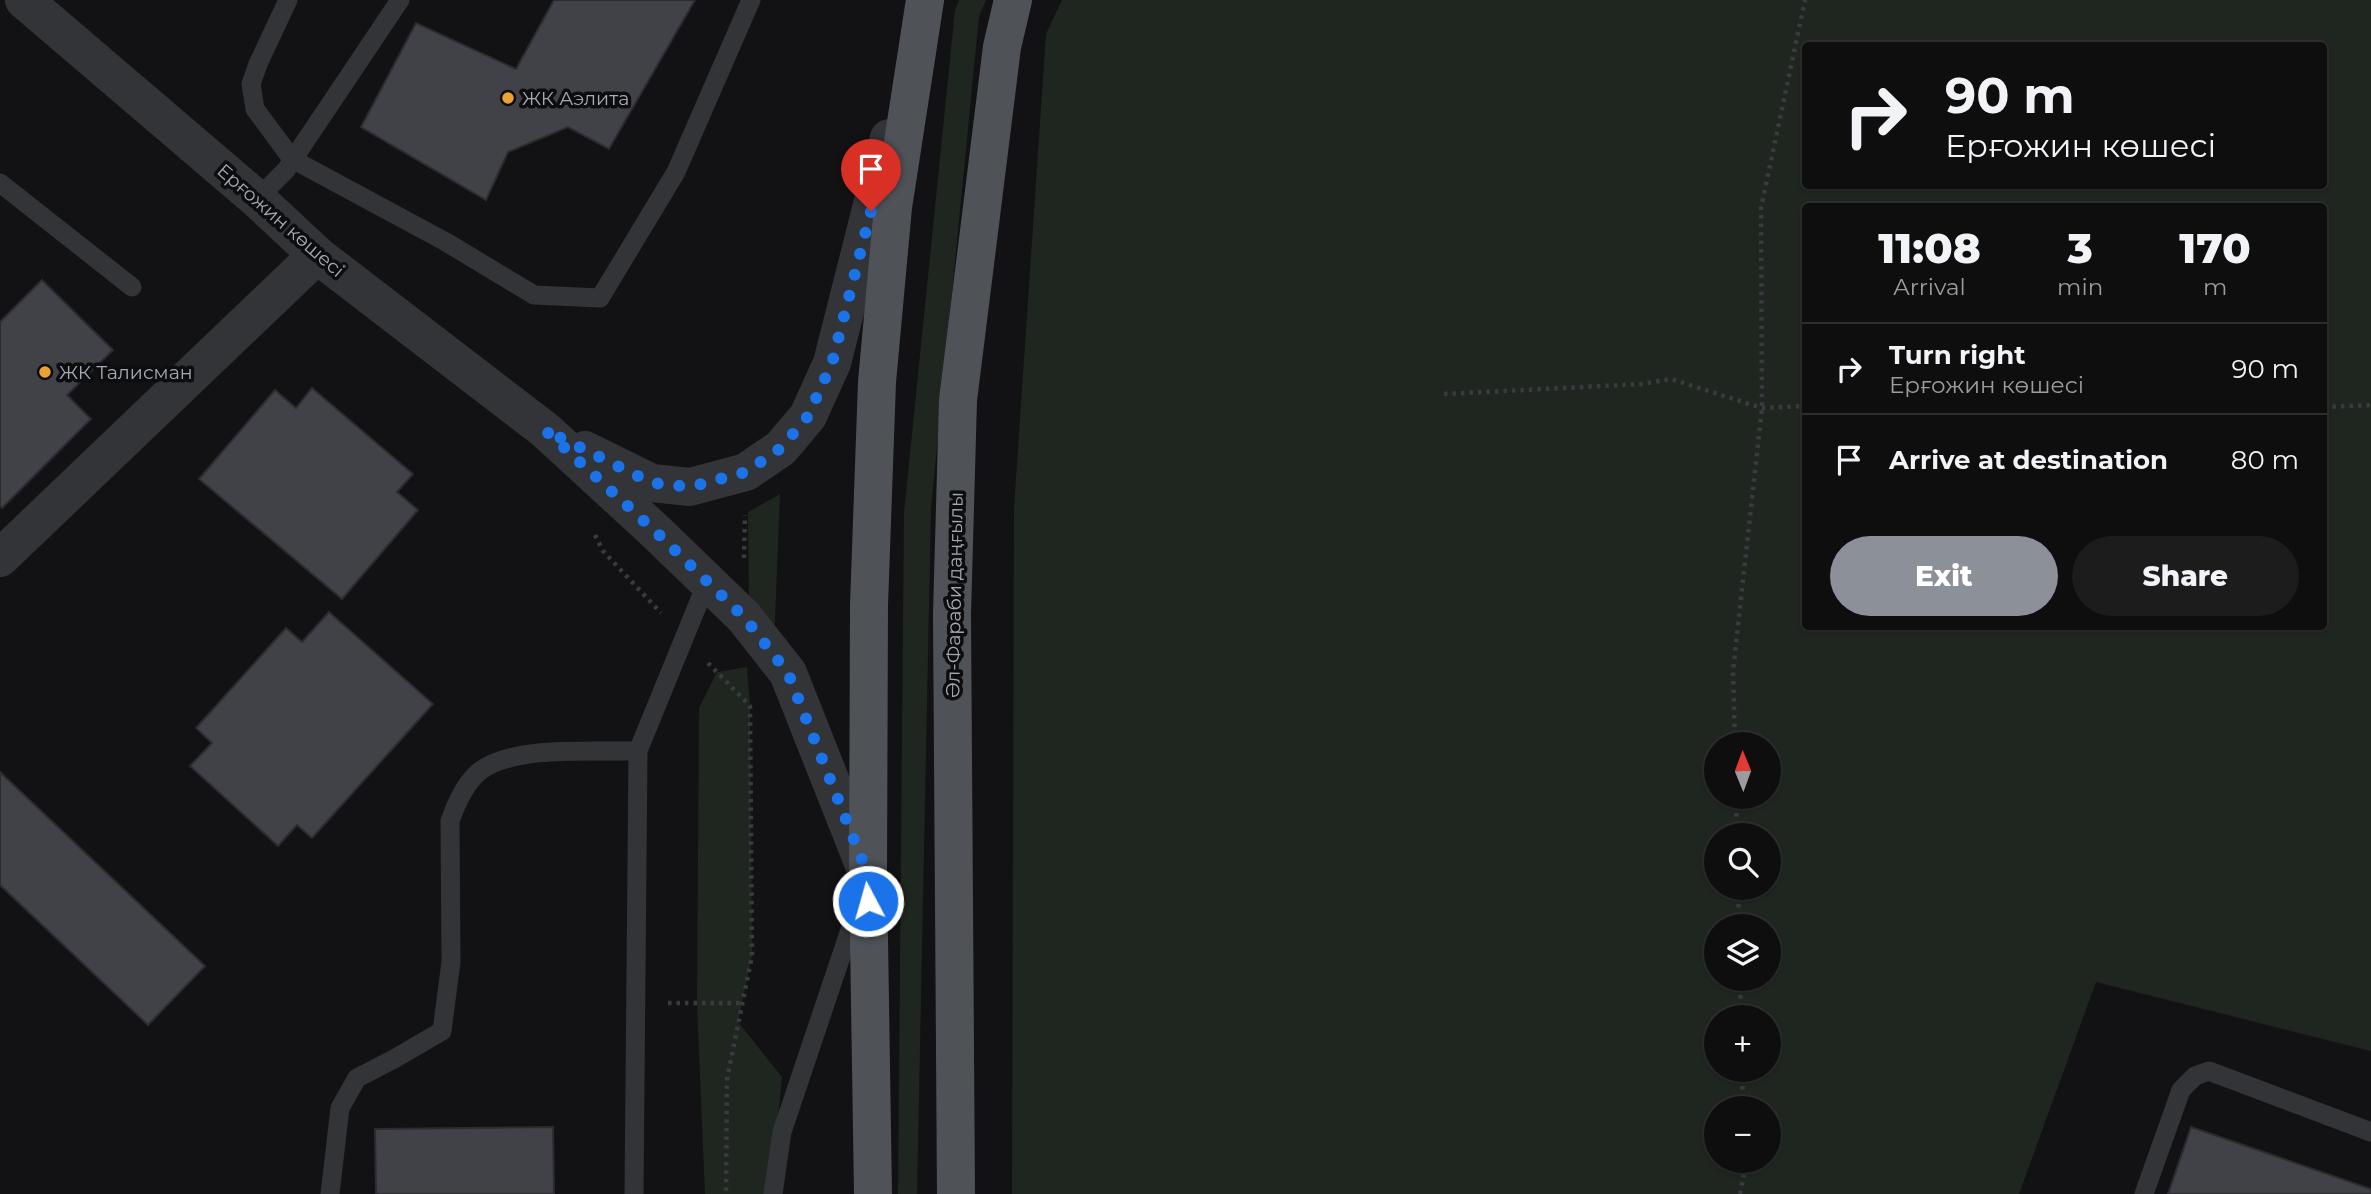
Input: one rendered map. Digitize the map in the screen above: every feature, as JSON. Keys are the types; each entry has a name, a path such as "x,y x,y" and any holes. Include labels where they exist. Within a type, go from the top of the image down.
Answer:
{"main road":[{"name":"Әл-Фараби даңғылы","path":"956,1194 952,614 958,400 996,86 1013,0"},
{"path":"873,1194 868,875 869,604 877,382 893,207 924,4"}],"street":[{"name":"Ерғожин көшесі","path":"24,0 317,255 545,430 744,617 788,673 868,875"},
{"name":"Ерғожин көшесі","path":"545,430 652,483 690,487 746,472 781,448 808,416 832,363 924,4"},
{"path":"0,558 317,255"}],"lane":[{"path":"288,0 251,84 254,109 292,159 446,242 534,295 600,298 676,172 751,0"},
{"path":"257,200 286,170 400,0"},
{"path":"0,183 132,288"},
{"path":"634,1194 638,751 707,582"},
{"path":"330,1194 340,1108 357,1078 442,1031 451,962 450,821 458,800 479,772 505,757 525,753 638,751"},
{"path":"773,1194 782,1132 868,875"},
{"path":"2144,1194 2181,1090 2195,1076 2209,1071 2371,1132"}],"path":[{"path":"1735,732 1733,671 1762,408 1761,208 1805,0"},
{"path":"1444,394 1642,384 1671,379 1762,408 1802,406"},
{"path":"2327,407 2371,405"},
{"path":"743,566 745,510"},
{"path":"591,527 603,551 750,706 752,956 727,1079 726,1194"},
{"path":"660,1003 742,1003"},
{"path":"1740,1194 1744,1173"}],"shaded area":[{"path":"959,0 986,0 979,16 931,508 917,1194 898,1194 904,513 955,10"},
{"path":"1062,0 2371,0 2371,1051 2096,982 2019,1194 1012,1194 1014,508 1046,34"},
{"path":"780,494 774,645 749,600 748,512"},
{"path":"747,667 750,706 752,956 738,1022 782,1077 771,1194 705,1194 697,1004 699,708 717,672"}],"building":[{"name":"ЖК Аэлита","path":"554,0 695,0 609,149 568,127 508,152 486,200 361,127 416,23 516,69"},
{"name":"ЖК Талисман","path":"42,280 113,350 67,395 91,419 2,508 0,322"},
{"path":"312,388 413,474 397,492 418,510 342,599 199,479 275,390 296,408"},
{"path":"329,612 433,704 312,838 297,825 278,846 190,766 212,743 196,728 286,628 302,642"},
{"path":"0,772 205,966 148,1025 0,885"},
{"path":"553,1127 554,1194 376,1194 375,1129"},
{"path":"2191,1127 2371,1189 2371,1194 2168,1194"}],"place":[{"name":"ЖК Аэлита","path":"508,98"},
{"name":"ЖК Талисман","path":"45,372"}],"route":[{"path":"868,901 868,875 788,673 744,617 545,430 652,483 690,487 746,472 781,448 808,416 832,363 871,211"}]}
